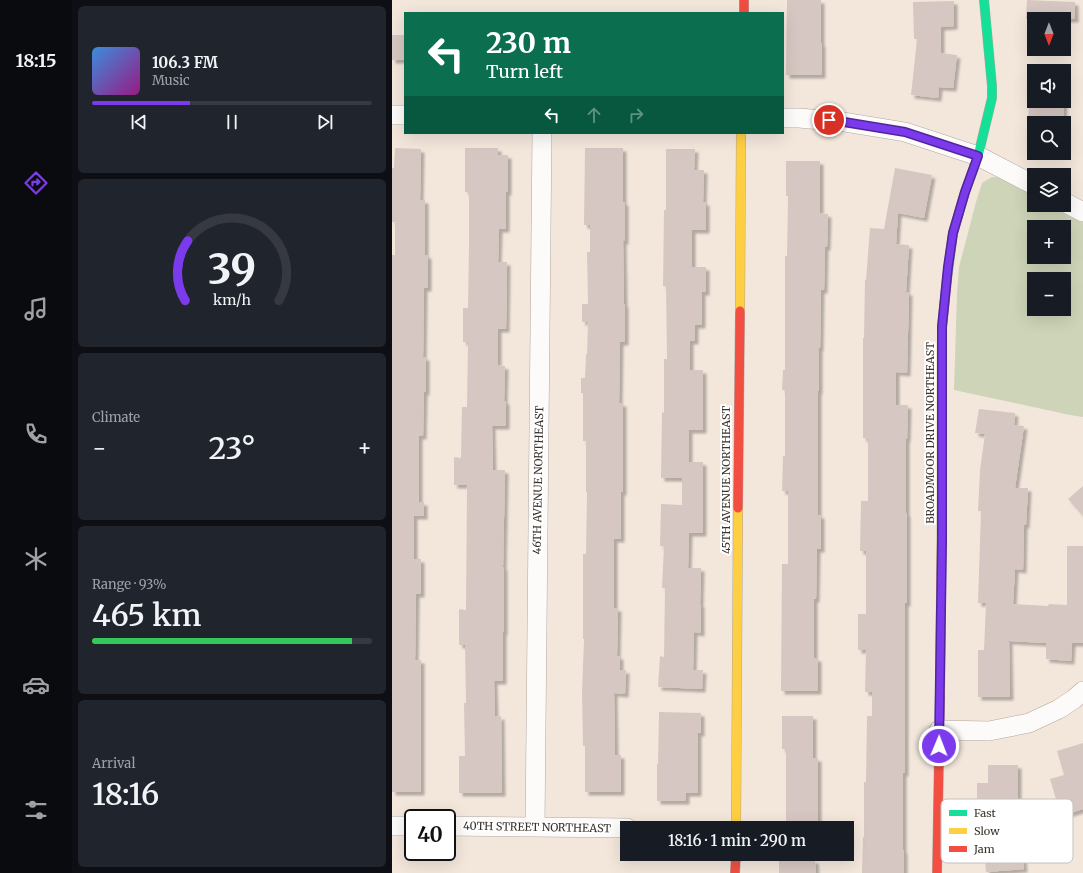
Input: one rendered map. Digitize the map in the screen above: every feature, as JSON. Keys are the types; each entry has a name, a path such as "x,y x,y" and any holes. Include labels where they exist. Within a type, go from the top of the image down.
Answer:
{"street":[{"path":"744,0 744,12"},
{"name":"BROADMOOR DRIVE NORTHEAST","path":"937,873 942,533 942,327 953,233 965,192 978,156 992,98 984,0"},
{"path":"392,115 404,115"},
{"path":"784,118 844,122 905,132 978,156 1027,181"},
{"name":"46TH AVENUE NORTHEAST","path":"535,827 542,134"},
{"name":"45TH AVENUE NORTHEAST","path":"736,821 740,134"},
{"path":"1071,206 1083,212"},
{"path":"939,730 989,731 1029,723 1059,709 1083,691"},
{"path":"392,826 404,826"},
{"name":"40TH STREET NORTHEAST","path":"456,826 620,828"},
{"path":"735,873 736,861"}],"green space":[{"path":"992,177 1003,177 1027,190 1027,212 1065,212 1083,222 1083,417 954,390 959,267 982,183"}],"building":[{"path":"787,0 821,0 822,75 786,75"},
{"path":"1027,0 1075,2 1075,19 1071,19 1071,12 1027,12 1026,19"},
{"path":"954,1 954,26 941,27 941,53 957,55 953,88 939,87 938,98 911,95 917,39 914,39 913,2"},
{"path":"392,35 404,35 404,60 392,60"},
{"path":"1029,108 1064,108 1063,116 1028,116"},
{"path":"395,148 421,149 420,200 425,200 425,255 428,255 428,288 424,288 423,357 426,357 426,392 424,392 423,436 419,436 419,502 424,502 424,516 414,516 414,559 421,559 421,594 416,594 415,660 421,660 421,792 392,792 392,255 395,255 395,222 392,222 392,168 394,168"},
{"path":"465,148 498,148 498,155 508,155 506,229 499,229 498,262 507,262 506,329 498,329 498,365 505,366 504,401 506,401 506,426 492,426 493,470 505,470 503,681 494,681 495,717 501,716 502,793 459,793 459,756 465,756 465,645 459,645 459,609 466,610 467,485 454,485 454,457 461,458 462,407 467,407 468,342 463,342 463,308 468,308 469,192 465,192"},
{"path":"585,148 623,148 623,202 625,202 625,241 623,241 625,342 620,342 619,403 623,403 623,492 621,492 621,539 614,539 614,608 618,608 617,656 620,656 620,670 626,670 625,694 614,693 615,755 621,755 621,792 585,792 585,746 583,746 582,692 584,639 583,554 586,554 587,492 586,441 583,441 583,393 581,393 581,378 585,378 587,354 588,322 582,322 582,304 588,304 587,252 590,252 590,225 584,225"},
{"path":"666,149 695,149 694,170 704,170 703,202 706,202 706,230 692,230 692,267 706,267 706,292 702,292 702,325 695,325 695,341 690,341 690,370 703,370 703,430 689,430 689,462 703,462 703,533 689,533 688,568 701,568 701,633 694,632 693,670 703,670 702,689 658,687 660,656 664,657 665,588 662,588 664,546 660,546 661,504 682,505 682,478 661,478 662,412 664,413 664,359 667,359 666,286 663,286 664,210 666,210"},
{"path":"786,161 820,161 820,213 828,214 827,247 825,247 824,290 821,290 818,391 818,515 821,515 821,549 817,549 816,599 814,599 814,658 818,658 818,691 781,691 782,564 788,564 788,491 782,491 783,456 785,456 785,390 782,390 783,370 785,370 785,256 787,256 788,196 786,196"},
{"path":"895,168 932,175 924,218 898,213 896,244 909,245 906,292 909,292 907,373 896,372 896,405 908,405 906,439 907,603 905,603 905,773 903,773 904,873 862,873 867,716 872,716 872,692 865,692 866,650 858,650 858,614 866,614 866,551 860,551 861,501 868,501 868,439 863,438 863,338 865,280 870,228 884,229"},
{"path":"979,409 1015,413 1014,425 1024,426 1015,488 1028,488 1026,525 1024,525 1023,570 1015,569 1013,604 1048,606 1049,604 1067,605 1067,546 1083,546 1083,643 1072,643 1071,661 1046,659 1046,643 1009,641 1010,697 978,697 978,650 984,650 986,603 978,603 981,511 978,511 980,470 985,434 975,433"},
{"path":"1083,486 1083,516 1068,499"},
{"path":"659,712 701,713 701,733 698,733 698,793 686,793 686,801 657,801"},
{"path":"782,716 813,716 813,758 818,758 818,821 786,821 786,749 782,749"},
{"path":"1083,743 1083,809 1073,812 1073,799 1056,799 1050,779 1064,775 1057,751"},
{"path":"988,765 1018,765 1018,799 977,799 977,783 988,783"},
{"path":"779,861 815,861 816,873 779,873"},
{"path":"985,863 1024,863 1024,869 986,872"}],"traffic: fast":[{"path":"947,279 953,233 965,192 978,156 992,98 984,0"}],"traffic: slow":[{"path":"740,311 741,134"},
{"path":"940,695 942,497"},
{"path":"736,821 738,508"}],"traffic: jam":[{"path":"744,0 744,12"},
{"path":"942,497 942,327 947,279"},
{"path":"738,508 740,311"},
{"path":"937,873 940,695"},
{"path":"735,873 736,861"}],"route":[{"path":"829,120 905,132 978,156 965,192 953,233 942,327 942,541 939,746"}]}
